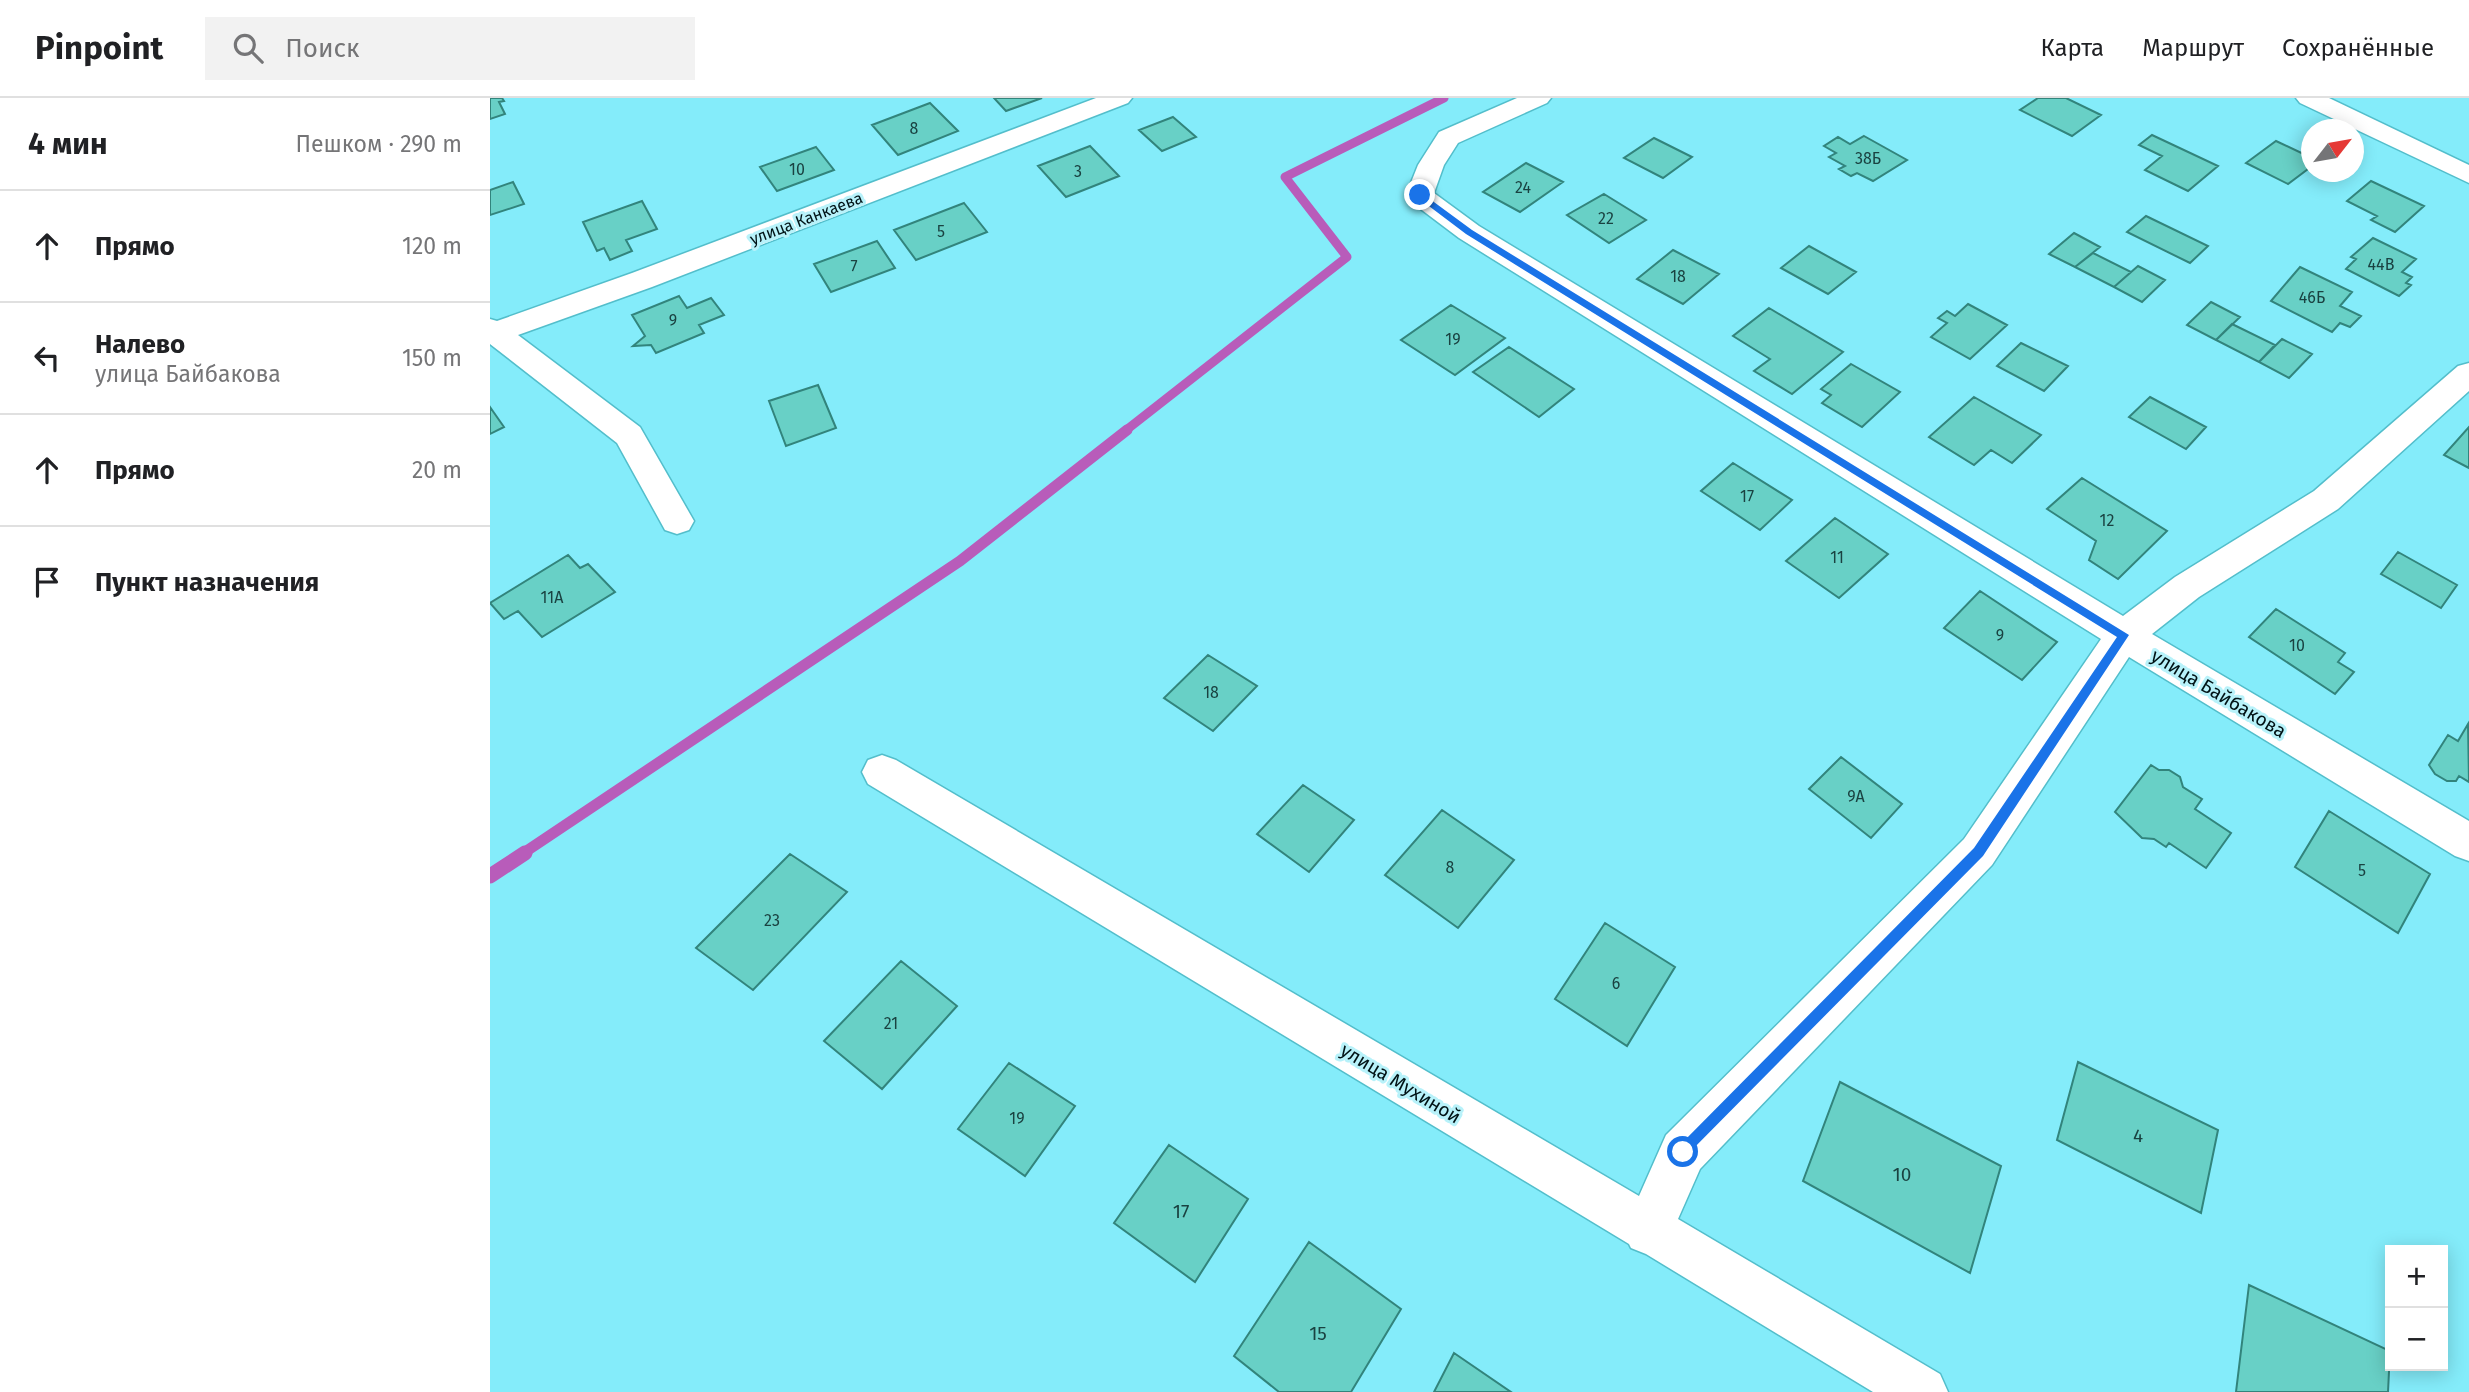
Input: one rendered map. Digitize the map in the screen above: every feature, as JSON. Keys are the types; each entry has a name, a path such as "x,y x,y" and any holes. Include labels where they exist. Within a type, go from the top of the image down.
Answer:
{"street":[{"name":"улица Канкаева","path":"491,331 642,281 1119,98"},
{"name":"улица Байбакова","path":"1538,98 1448,138 1431,165 1420,195 1469,232 2124,635 2469,843"},
{"path":"2309,98 2469,175"},
{"path":"491,331 629,435 677,521"},
{"path":"1648,1231 1683,1152 1978,852 2124,635 2187,587 2326,500 2469,374"},
{"name":"улица Мухиной","path":"882,772 1922,1392"}],"building":[{"path":"490,98 502,98 504,101 499,102 505,114 490,119"},
{"path":"994,98 1042,98 1006,111"},
{"path":"2038,98 2066,98 2101,115 2072,136 2020,110"},
{"path":"930,103 958,131 898,155 872,125"},
{"path":"1173,117 1196,137 1162,151 1139,130"},
{"path":"2152,135 2218,166 2188,191 2145,170 2162,156 2139,145"},
{"path":"1864,136 1907,160 1873,181 1857,173 1851,176 1839,169 1845,166 1829,157 1836,153 1824,146 1838,137 1850,144"},
{"path":"1654,138 1692,157 1663,178 1624,158"},
{"path":"2276,141 2301,153 2301,174 2288,184 2246,163"},
{"path":"1090,146 1119,176 1066,197 1038,166"},
{"path":"816,147 834,170 777,191 760,167"},
{"path":"1526,163 1563,182 1520,212 1483,192"},
{"path":"2371,181 2424,206 2395,232 2371,220 2377,216 2347,201"},
{"path":"513,182 524,204 490,215 490,190"},
{"path":"1604,194 1646,220 1609,243 1567,215"},
{"path":"642,201 657,229 626,240 632,251 610,260 604,248 597,251 583,222"},
{"path":"964,203 987,232 916,260 894,230"},
{"path":"2146,216 2208,246 2190,263 2127,232"},
{"path":"2074,233 2100,247 2075,267 2049,254"},
{"path":"2373,238 2416,259 2402,272 2412,277 2406,283 2411,285 2399,296 2346,269 2356,259 2351,257"},
{"path":"877,241 895,268 831,292 814,264"},
{"path":"1809,246 1856,272 1828,294 1781,268"},
{"path":"1673,250 1719,274 1683,304 1637,279"},
{"path":"2093,253 2131,272 2114,287 2075,267"},
{"path":"2138,266 2165,280 2142,302 2114,287"},
{"path":"2300,267 2352,292 2340,306 2361,316 2350,327 2340,323 2332,332 2271,301"},
{"path":"679,296 687,308 711,298 724,315 699,325 704,333 656,353 651,345 633,346 645,336 632,315"},
{"path":"2211,302 2240,317 2216,340 2187,325"},
{"path":"1968,304 2007,325 1970,359 1931,337 1947,323 1938,318 1947,311 1955,316"},
{"path":"1451,305 1505,338 1455,375 1401,340"},
{"path":"1769,308 1843,352 1792,394 1754,371 1770,359 1733,336"},
{"path":"2232,324 2275,345 2259,362 2216,340"},
{"path":"2282,339 2312,354 2289,378 2259,362"},
{"path":"2021,343 2068,366 2044,391 1997,366"},
{"path":"1509,347 1574,389 1539,417 1473,372"},
{"path":"1851,364 1900,392 1862,427 1822,403 1831,395 1821,389"},
{"path":"818,385 836,428 786,446 769,401"},
{"path":"1974,397 2041,435 2012,463 1991,450 1974,465 1929,437"},
{"path":"2150,397 2206,427 2186,449 2129,417"},
{"path":"490,407 504,427 490,434"},
{"path":"2469,427 2469,468 2444,455"},
{"path":"1733,463 1792,500 1760,530 1701,491"},
{"path":"2082,478 2167,531 2118,579 2089,560 2096,541 2047,509"},
{"path":"1835,518 1888,554 1839,598 1786,561"},
{"path":"2398,552 2457,585 2441,608 2381,574"},
{"path":"568,555 580,568 588,564 615,592 542,637 518,611 504,619 490,603"},
{"path":"1980,591 2057,642 2022,680 1944,628"},
{"path":"2276,609 2345,653 2338,662 2354,672 2335,694 2249,637"},
{"path":"1208,655 1257,686 1213,731 1164,698"},
{"path":"2468,724 2469,782 2459,776 2456,781 2447,781 2435,774 2429,765 2448,735 2458,741"},
{"path":"1841,757 1902,804 1871,838 1809,789"},
{"path":"2151,765 2159,770 2169,770 2180,777 2183,787 2202,799 2195,809 2231,833 2206,868 2169,843 2166,847 2154,839 2142,838 2115,812"},
{"path":"1303,785 1354,820 1309,872 1257,834"},
{"path":"1442,810 1514,860 1458,928 1385,875"},
{"path":"2329,811 2430,874 2398,933 2295,867"},
{"path":"790,854 847,892 753,990 696,948"},
{"path":"1605,923 1675,967 1627,1046 1555,999"},
{"path":"901,961 957,1006 882,1089 824,1041"},
{"path":"2078,1062 2218,1130 2201,1213 2057,1140"},
{"path":"1009,1063 1075,1106 1025,1176 958,1129"},
{"path":"1840,1082 2001,1166 1970,1273 1803,1181"},
{"path":"1169,1145 1248,1199 1195,1282 1114,1223"},
{"path":"1309,1242 1401,1309 1351,1392 1279,1392 1234,1356"},
{"path":"2249,1285 2385,1349 2385,1371 2389,1371 2388,1392 2236,1392"},
{"path":"1454,1353 1511,1392 1434,1392"}],"waterway":[{"path":"1125,431 1347,257 1285,177 1444,98"},
{"path":"522,854 960,561 1127,430"},
{"path":"490,876 525,853"}],"route":[{"path":"1420,195 1469,232 2124,635 1978,852 1683,1152"}]}
